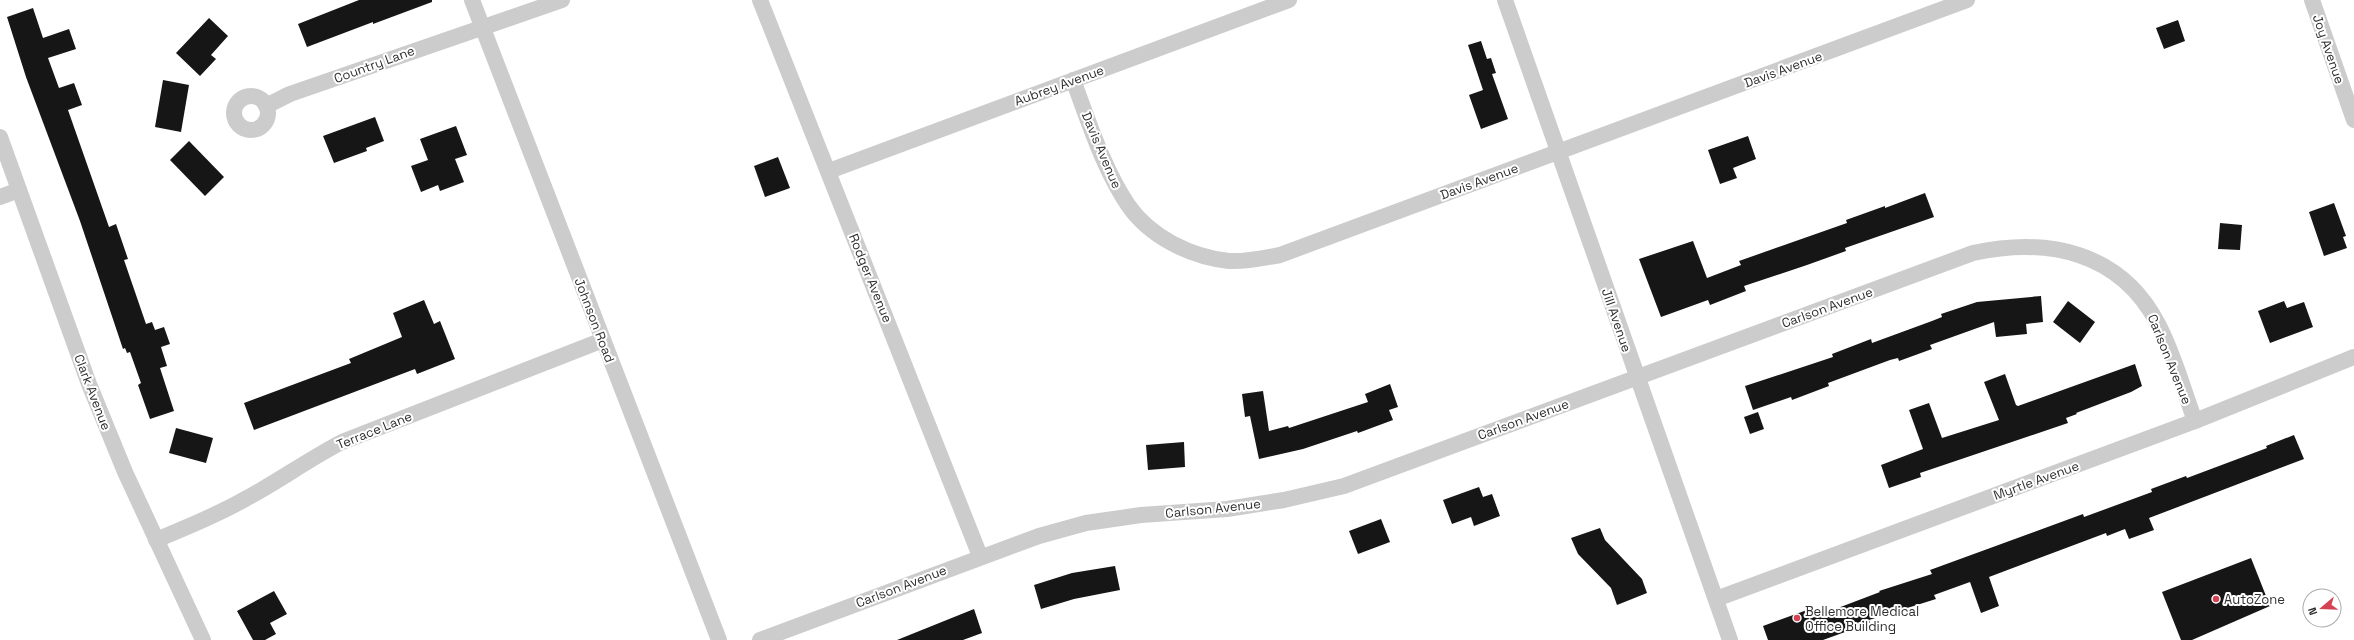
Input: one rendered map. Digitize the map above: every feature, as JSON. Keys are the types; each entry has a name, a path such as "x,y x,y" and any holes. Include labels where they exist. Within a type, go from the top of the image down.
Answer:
{"street":[{"name":"Johnson Road","path":"472,0 718,640"},
{"name":"Country Lane","path":"266,106 290,94 447,38 483,28 562,0"},
{"name":"Rodger Avenue","path":"760,0 829,171 980,556"},
{"name":"Aubrey Avenue","path":"829,171 1289,0"},
{"name":"Jill Avenue","path":"1505,0 1730,640"},
{"name":"Davis Avenue","path":"1073,80 1109,172 1133,211 1142,221 1164,239 1185,250 1207,257 1229,261 1252,260 1280,255 1967,0"},
{"name":"Joy Avenue","path":"2312,0 2354,120"},
{"name":"Clark Avenue","path":"0,137 89,384 156,540 203,640"},
{"path":"0,197 19,190"},
{"name":"Carlson Avenue","path":"760,640 980,556 1039,536 1086,523 1141,514 1227,509 1284,500 1344,486 1972,253 2003,246 2031,246 2058,249 2084,256 2109,269 2128,284 2146,305 2159,325 2195,421"},
{"name":"Terrace Lane","path":"156,540 201,522 248,498 309,459 342,442 603,340"},
{"name":"Myrtle Avenue","path":"1716,599 2195,421 2354,357"}],"building":[{"path":"359,0 432,0 432,2 307,47 298,24"},
{"path":"33,8 43,38 69,29 76,49 48,58 59,88 74,83 82,105 68,110 109,227 116,224 128,259 124,260 146,324 152,322 155,330 164,327 170,344 161,347 167,366 160,368 174,411 150,419 138,385 141,383 130,352 127,353 125,348 123,349 80,221 26,77 7,17"},
{"path":"209,18 228,36 211,55 216,59 200,76 176,53"},
{"path":"2178,20 2185,41 2164,49 2156,28"},
{"path":"1481,41 1487,59 1491,58 1496,73 1492,74 1508,119 1481,129 1469,95 1483,90 1468,45"},
{"path":"163,80 189,85 181,132 155,127"},
{"path":"375,117 384,141 366,148 367,151 334,163 323,136"},
{"path":"456,126 467,155 455,159 464,182 440,191 438,185 421,192 411,166 428,160 420,139"},
{"path":"1748,136 1756,159 1733,168 1737,178 1720,184 1708,150"},
{"path":"189,141 224,177 205,196 170,160"},
{"path":"778,157 790,188 765,197 754,166"},
{"path":"1925,193 1934,217 1845,248 1846,251 1744,286 1746,291 1710,305 1708,300 1661,317 1639,259 1693,241 1707,278 1741,265 1739,261 1847,223 1846,220 1885,206 1885,208"},
{"path":"2334,203 2346,236 2343,237 2347,248 2324,256 2309,212"},
{"path":"2220,223 2242,225 2240,250 2218,249"},
{"path":"2041,296 2043,322 2026,324 2027,334 1996,337 1994,322 1930,345 1932,349 1899,361 1898,358 1890,360 1828,383 1829,386 1792,400 1791,397 1753,410 1745,386 1833,357 1832,354 1871,339 1872,343 1942,317 1941,314 1977,302"},
{"path":"424,300 434,324 440,321 455,359 417,374 415,369 254,430 244,403 351,363 349,359 402,337 393,313"},
{"path":"2068,301 2095,322 2080,343 2053,322"},
{"path":"2284,301 2287,308 2304,302 2313,327 2270,343 2258,311"},
{"path":"2135,364 2142,386 2131,392 2076,413 2077,414 2066,418 2068,423 1920,473 1921,477 1889,488 1881,465 1923,449 1909,410 1929,403 1942,438 1999,420 1984,382 2005,374 2016,405 2018,406"},
{"path":"1390,384 1398,407 1389,410 1393,420 1358,433 1357,431 1303,449 1259,459 1250,416 1245,417 1242,394 1263,391 1269,431 1288,426 1289,428 1368,402 1365,394"},
{"path":"1758,412 1764,429 1750,434 1744,417"},
{"path":"176,428 213,438 206,463 169,453"},
{"path":"2294,435 2304,459 2149,518 2154,530 2129,539 2125,529 2107,536 2106,533 1989,577 1999,606 1981,613 1970,582 1934,595 1936,599 1869,620 1870,623 1823,640 1768,640 1763,626 1807,610 1809,619 1880,592 1879,591 1932,574 1930,570 2083,514 2084,517 2152,492 2151,489 2186,476 2187,478 2267,448 2266,446"},
{"path":"1184,442 1185,467 1148,470 1146,445"},
{"path":"1479,487 1483,497 1492,494 1500,516 1474,526 1471,517 1452,524 1443,500"},
{"path":"1381,519 1390,542 1358,554 1349,531"},
{"path":"1600,528 1605,540 1642,579 1647,593 1617,605 1611,588 1578,554 1571,538"},
{"name":"AutoZone","path":"2251,558 2270,606 2192,640 2181,640 2162,592"},
{"path":"1115,566 1120,590 1074,599 1041,609 1034,585 1072,573"},
{"path":"274,591 287,614 270,623 276,634 265,640 253,640 237,611"},
{"path":"974,609 982,633 963,640 897,640"}],"place":[{"name":"AutoZone","path":"2216,599"},
{"name":"Bellemore Medical Office Building","path":"1797,618"}]}
